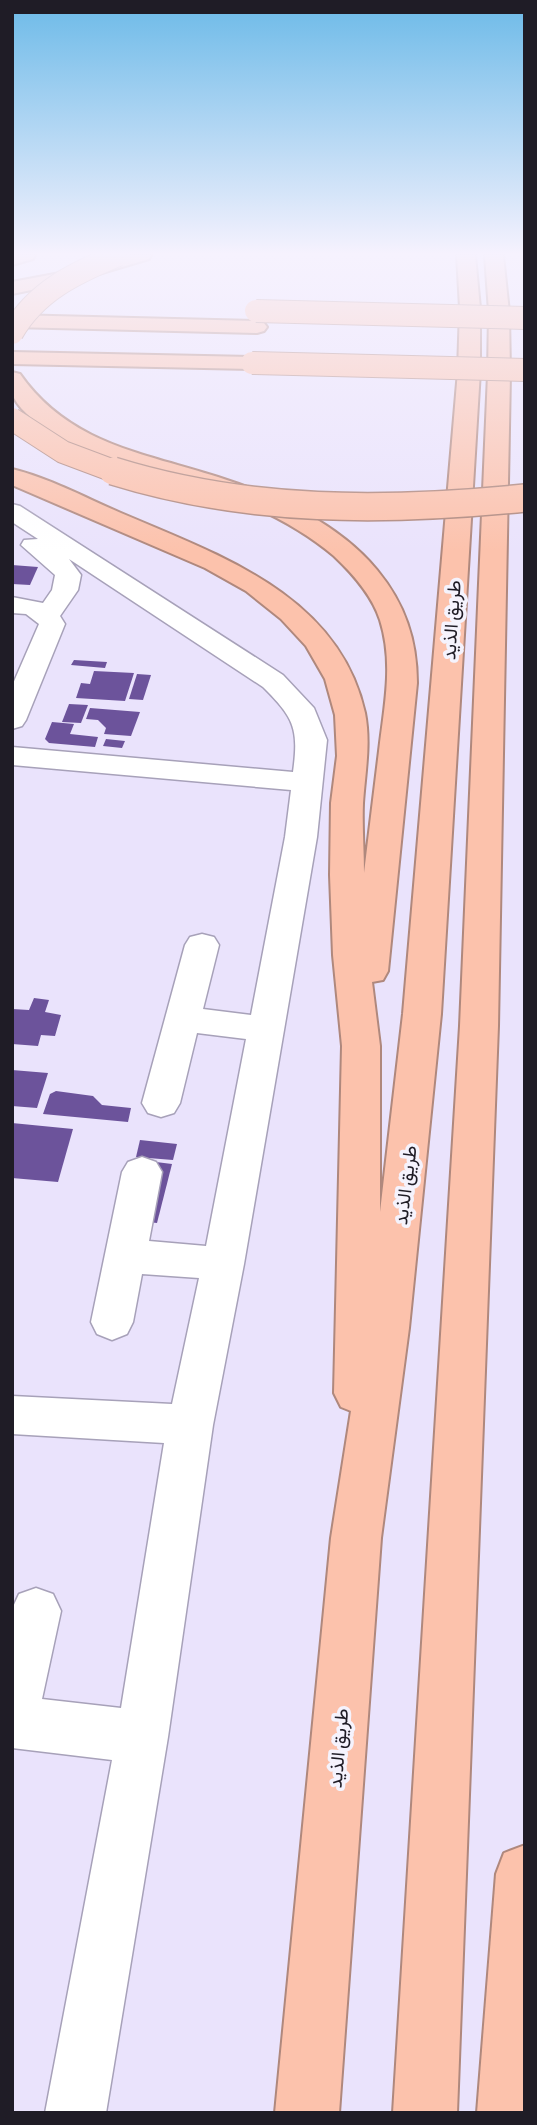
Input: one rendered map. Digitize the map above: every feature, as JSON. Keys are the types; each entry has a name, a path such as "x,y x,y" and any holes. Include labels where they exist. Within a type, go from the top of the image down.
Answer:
{"highway":[{"path":"12,358 56,354"},
{"path":"395,354 525,370"},
{"name":"طريق الذيد","path":"307,2113 356,1538 394,1276 422,1014 470,354"},
{"name":"طريق الذيد","path":"425,2113 479,1026 499,354"},
{"path":"12,379 22,396 40,412 92,444 125,458 207,481 281,510 341,548 365,571 383,596 396,624 402,652 402,683 361,1046 356,1538"},
{"path":"12,419 43,440 106,469 155,484 232,499 305,507 380,509 429,508 525,498"},
{"path":"12,452 72,478 145,500 260,520 385,527 525,517"},
{"path":"12,476 214,562 256,585 291,613 318,642 340,679 349,715 353,756 347,803 347,875 351,956 361,1046"},
{"path":"509,2113 525,1874"}],"street":[{"path":"12,512 274,681 288,694 308,724 312,740 301,837 223,1264 190,1425 142,1737 75,2113"},
{"path":"12,531 58,562 68,575 65,590 47,615"},
{"path":"12,605 36,609 47,615 52,624 12,720"},
{"path":"12,756 307,782"},
{"path":"161,1103 202,945"},
{"path":"182,1019 267,1029"},
{"path":"113,1322 142,1172"},
{"path":"126,1255 223,1264"},
{"path":"12,1416 190,1425"},
{"path":"36,1611 12,1720 142,1737"}],"building":[{"path":"12,565 38,567 30,585 12,584"},
{"path":"74,660 107,662 105,668 71,665"},
{"path":"94,671 134,673 125,701 76,698 81,683 90,684"},
{"path":"137,674 151,675 143,700 129,699"},
{"path":"69,704 88,705 81,723 62,722"},
{"path":"90,708 140,712 131,736 104,734 106,728 98,720 86,719"},
{"path":"52,722 74,724 70,734 98,737 95,747 49,743 45,739"},
{"path":"106,739 125,741 122,748 103,746"},
{"path":"34,998 49,1000 45,1012 61,1015 55,1036 41,1035 38,1046 12,1044 12,1009 29,1010"},
{"path":"12,1070 48,1073 37,1108 12,1106"},
{"path":"56,1091 93,1096 102,1105 131,1108 128,1122 43,1114 50,1094"},
{"path":"12,1123 73,1129 58,1182 12,1178"},
{"path":"140,1140 177,1144 173,1160 136,1157"},
{"path":"156,1162 172,1164 157,1223 140,1221"}]}
